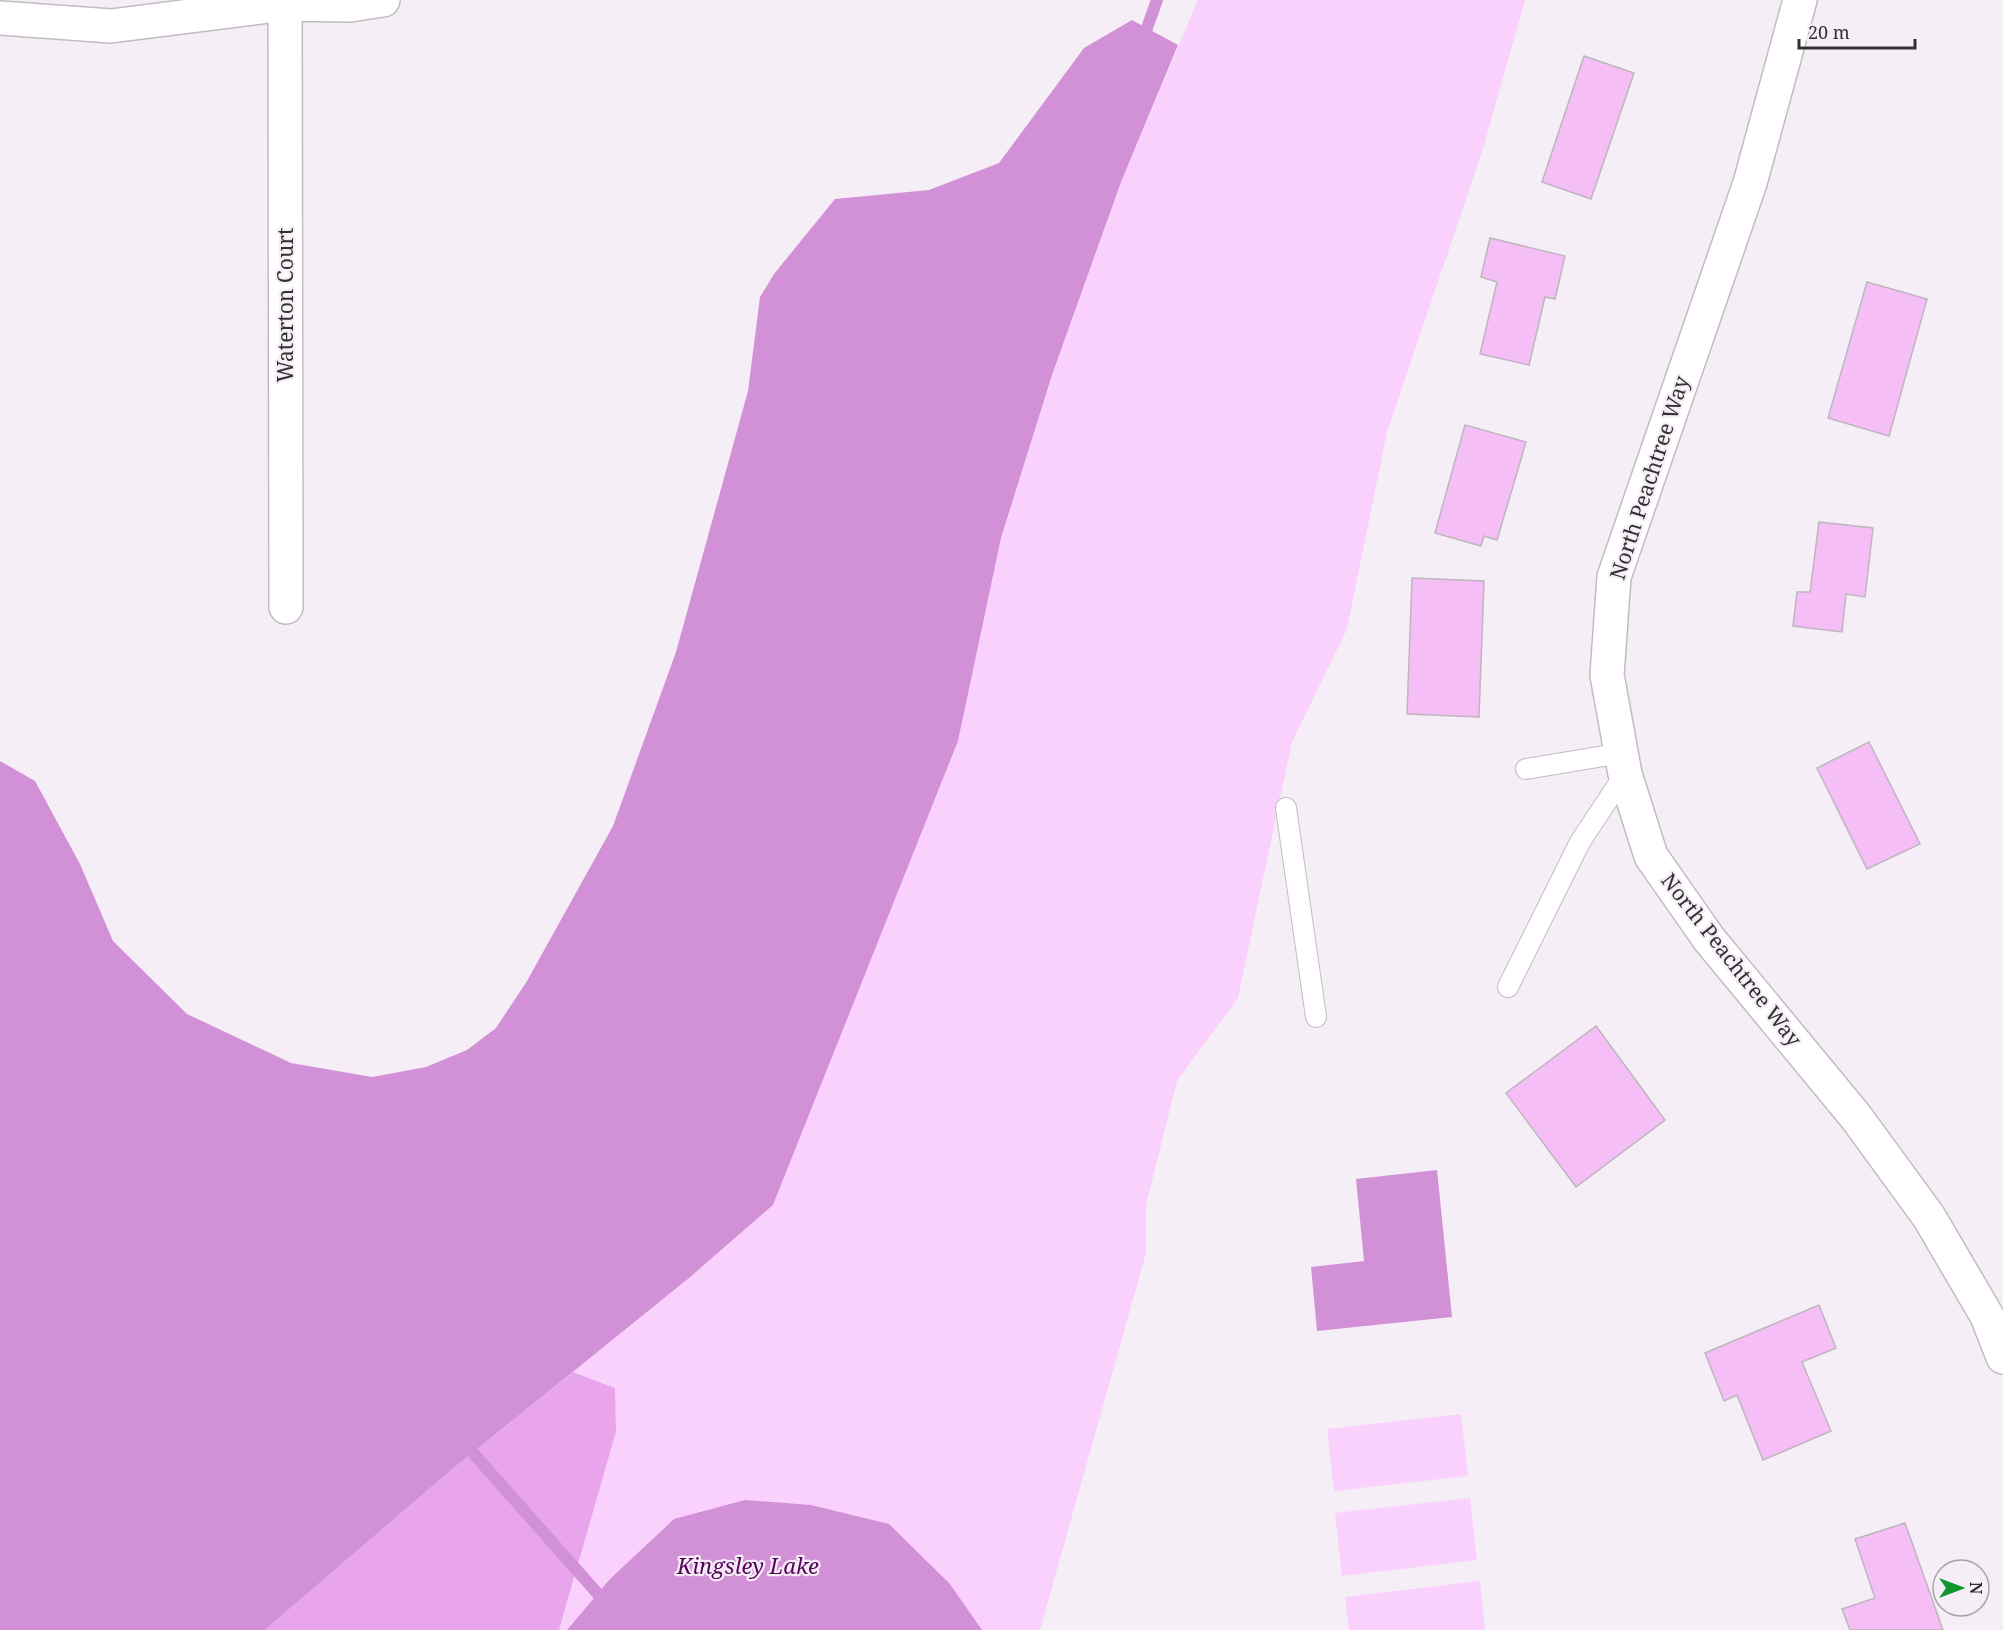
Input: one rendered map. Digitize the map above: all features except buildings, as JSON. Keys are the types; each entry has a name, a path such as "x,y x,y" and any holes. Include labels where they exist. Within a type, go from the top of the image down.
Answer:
{"street":[{"path":"0,18 111,26 285,4 350,5 383,0"},
{"name":"North Peachtree Way","path":"1800,0 1750,183 1614,577 1607,675 1624,763 1651,856 1708,939 1856,1117 1929,1217 1987,1316 2003,1357"},
{"name":"Waterton Court","path":"285,4 286,607"}],"lane":[{"path":"1526,770 1624,763"},
{"path":"1508,987 1580,842 1624,763"},
{"path":"1286,808 1316,1017"}],"shaded area":[{"path":"1198,0 1525,0 1482,152 1387,432 1347,629 1292,742 1238,998 1177,1081 1146,1205 1146,1253 1040,1630 982,1630 950,1584 674,1519 610,1579 567,1630 559,1630 616,1432 615,1388 573,1372 689,1278 773,1205 958,741 1001,538 1052,375 1121,182"},
{"path":"573,1372 615,1388 616,1432 559,1630 265,1630 450,1471"},
{"path":"1461,1414 1468,1476 1334,1491 1327,1429"},
{"path":"1470,1498 1477,1560 1342,1576 1335,1513"},
{"path":"1480,1581 1485,1630 1349,1630 1345,1597"}],"water":[{"path":"1132,20 1178,45 1121,182 1052,375 1001,538 958,741 773,1205 689,1278 450,1471 265,1630 0,1630 0,761 35,781 80,864 113,941 187,1014 291,1063 372,1077 426,1067 467,1050 496,1028 527,981 613,826 676,652 748,391 760,297 774,274 835,199 929,190 999,163 1084,48"},
{"path":"1437,1170 1452,1317 1317,1331 1311,1267 1364,1261 1356,1179"},
{"name":"Kingsley Lake","path":"745,1500 811,1505 889,1524 950,1584 982,1630 567,1630 610,1579 674,1519"}],"waterway":[{"path":"1147,28 1157,0"},
{"path":"473,1453 598,1594"}]}
